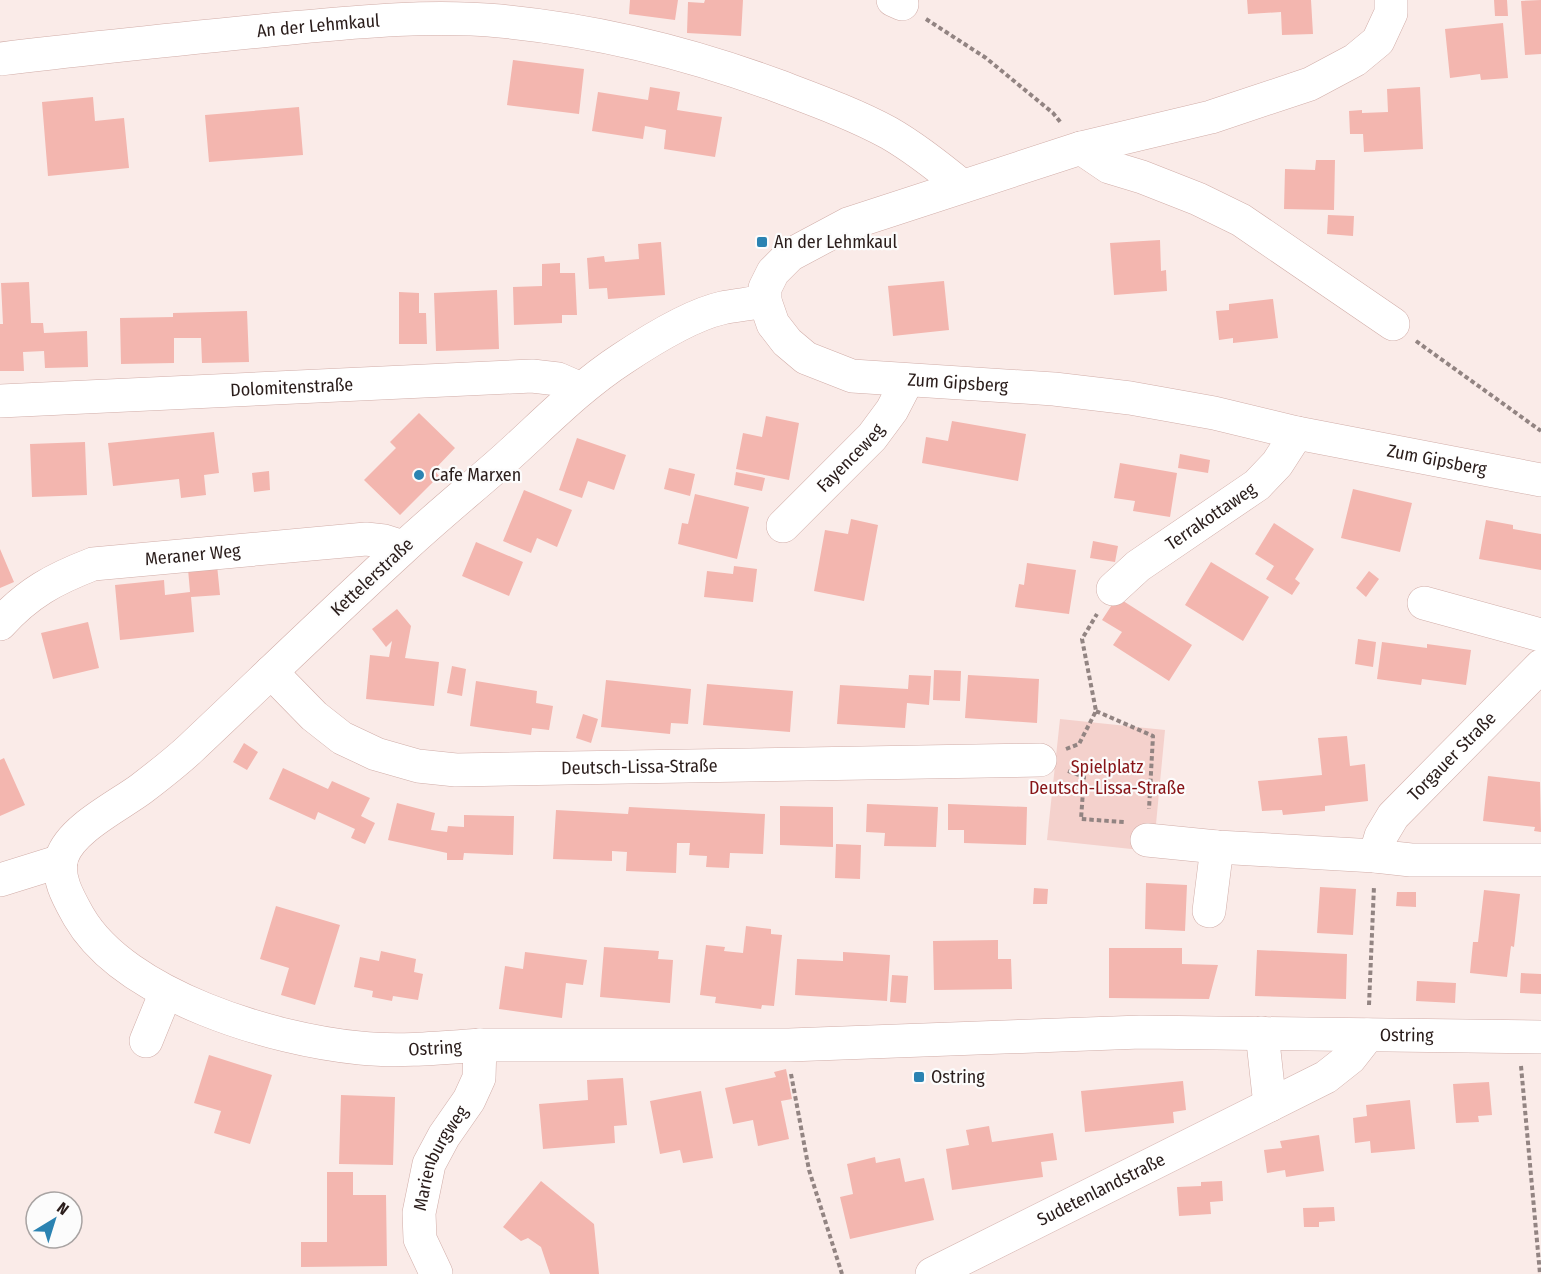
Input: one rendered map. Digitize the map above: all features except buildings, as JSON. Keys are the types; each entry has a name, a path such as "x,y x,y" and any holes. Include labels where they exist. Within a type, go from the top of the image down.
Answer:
{"street":[{"path":"765,302 765,288 773,272 790,255 848,225 1081,148 1211,117 1310,84 1355,60 1378,41 1391,13 1391,0"},
{"name":"An der Lehmkaul","path":"0,60 104,46 370,21 498,21 583,31 654,47 739,72 819,102 889,134 938,165 962,186"},
{"path":"1081,148 1109,167 1198,199 1241,220 1393,324"},
{"name":"Zum Gipsberg","path":"765,302 773,324 787,342 806,358 852,376 1054,389 1130,398 1541,480"},
{"name":"Kettelerstraße","path":"61,861 66,848 79,833 144,787 187,752 404,547 582,389 622,359 694,317 722,308 765,302"},
{"name":"Dolomitenstraße","path":"0,401 532,376 558,379 582,389"},
{"name":"Fayenceweg","path":"783,526 872,437 892,410 907,381"},
{"name":"Terrakottaweg","path":"1113,589 1138,566 1257,485 1277,464 1297,433"},
{"name":"Meraner Weg","path":"0,624 38,589 60,577 93,564 366,538 404,547"},
{"path":"1424,603 1541,635"},
{"name":"Torgauer Straße","path":"1375,856 1381,836 1393,816 1541,666"},
{"name":"Deutsch-Lissa-Straße","path":"271,672 314,716 342,738 376,754 418,766 456,770 1040,760"},
{"path":"1147,840 1411,860 1541,860"},
{"path":"1209,911 1216,847"},
{"path":"0,880 61,861"},
{"name":"Ostring","path":"61,861 61,880 83,925 109,953 166,992 228,1018 297,1038 361,1048 789,1046 1141,1032 1262,1033 1369,1023 1530,1037"},
{"path":"146,1041 166,992"},
{"name":"Sudetenlandstraße","path":"932,1274 1326,1077 1350,1058 1369,1023"},
{"path":"1262,1033 1270,1105"},
{"name":"Marienburgweg","path":"436,1273 420,1239 419,1213 429,1164 444,1136 469,1100 479,1078 480,1046"}],"path":[{"path":"898,2 986,58 1053,113 1081,148"},
{"path":"1393,324 1541,431"},
{"path":"1040,760 1080,744 1096,711 1082,639 1113,589"},
{"path":"1096,711 1153,736 1147,840"},
{"path":"1084,777 1081,819 1130,822 1147,840"},
{"path":"1369,1023 1373,892"},
{"path":"1530,1037 1540,1274"},
{"path":"792,1077 809,1170 842,1274"}],"green space":[{"name":"Spielplatz Deutsch-Lissa-Straße","path":"1060,719 1165,730 1156,824 1150,824 1150,851 1047,840"}],"place":[{"name":"An der Lehmkaul","path":"762,242"},
{"name":"Cafe Marxen","path":"419,475"},
{"name":"Ostring","path":"919,1077"}]}
